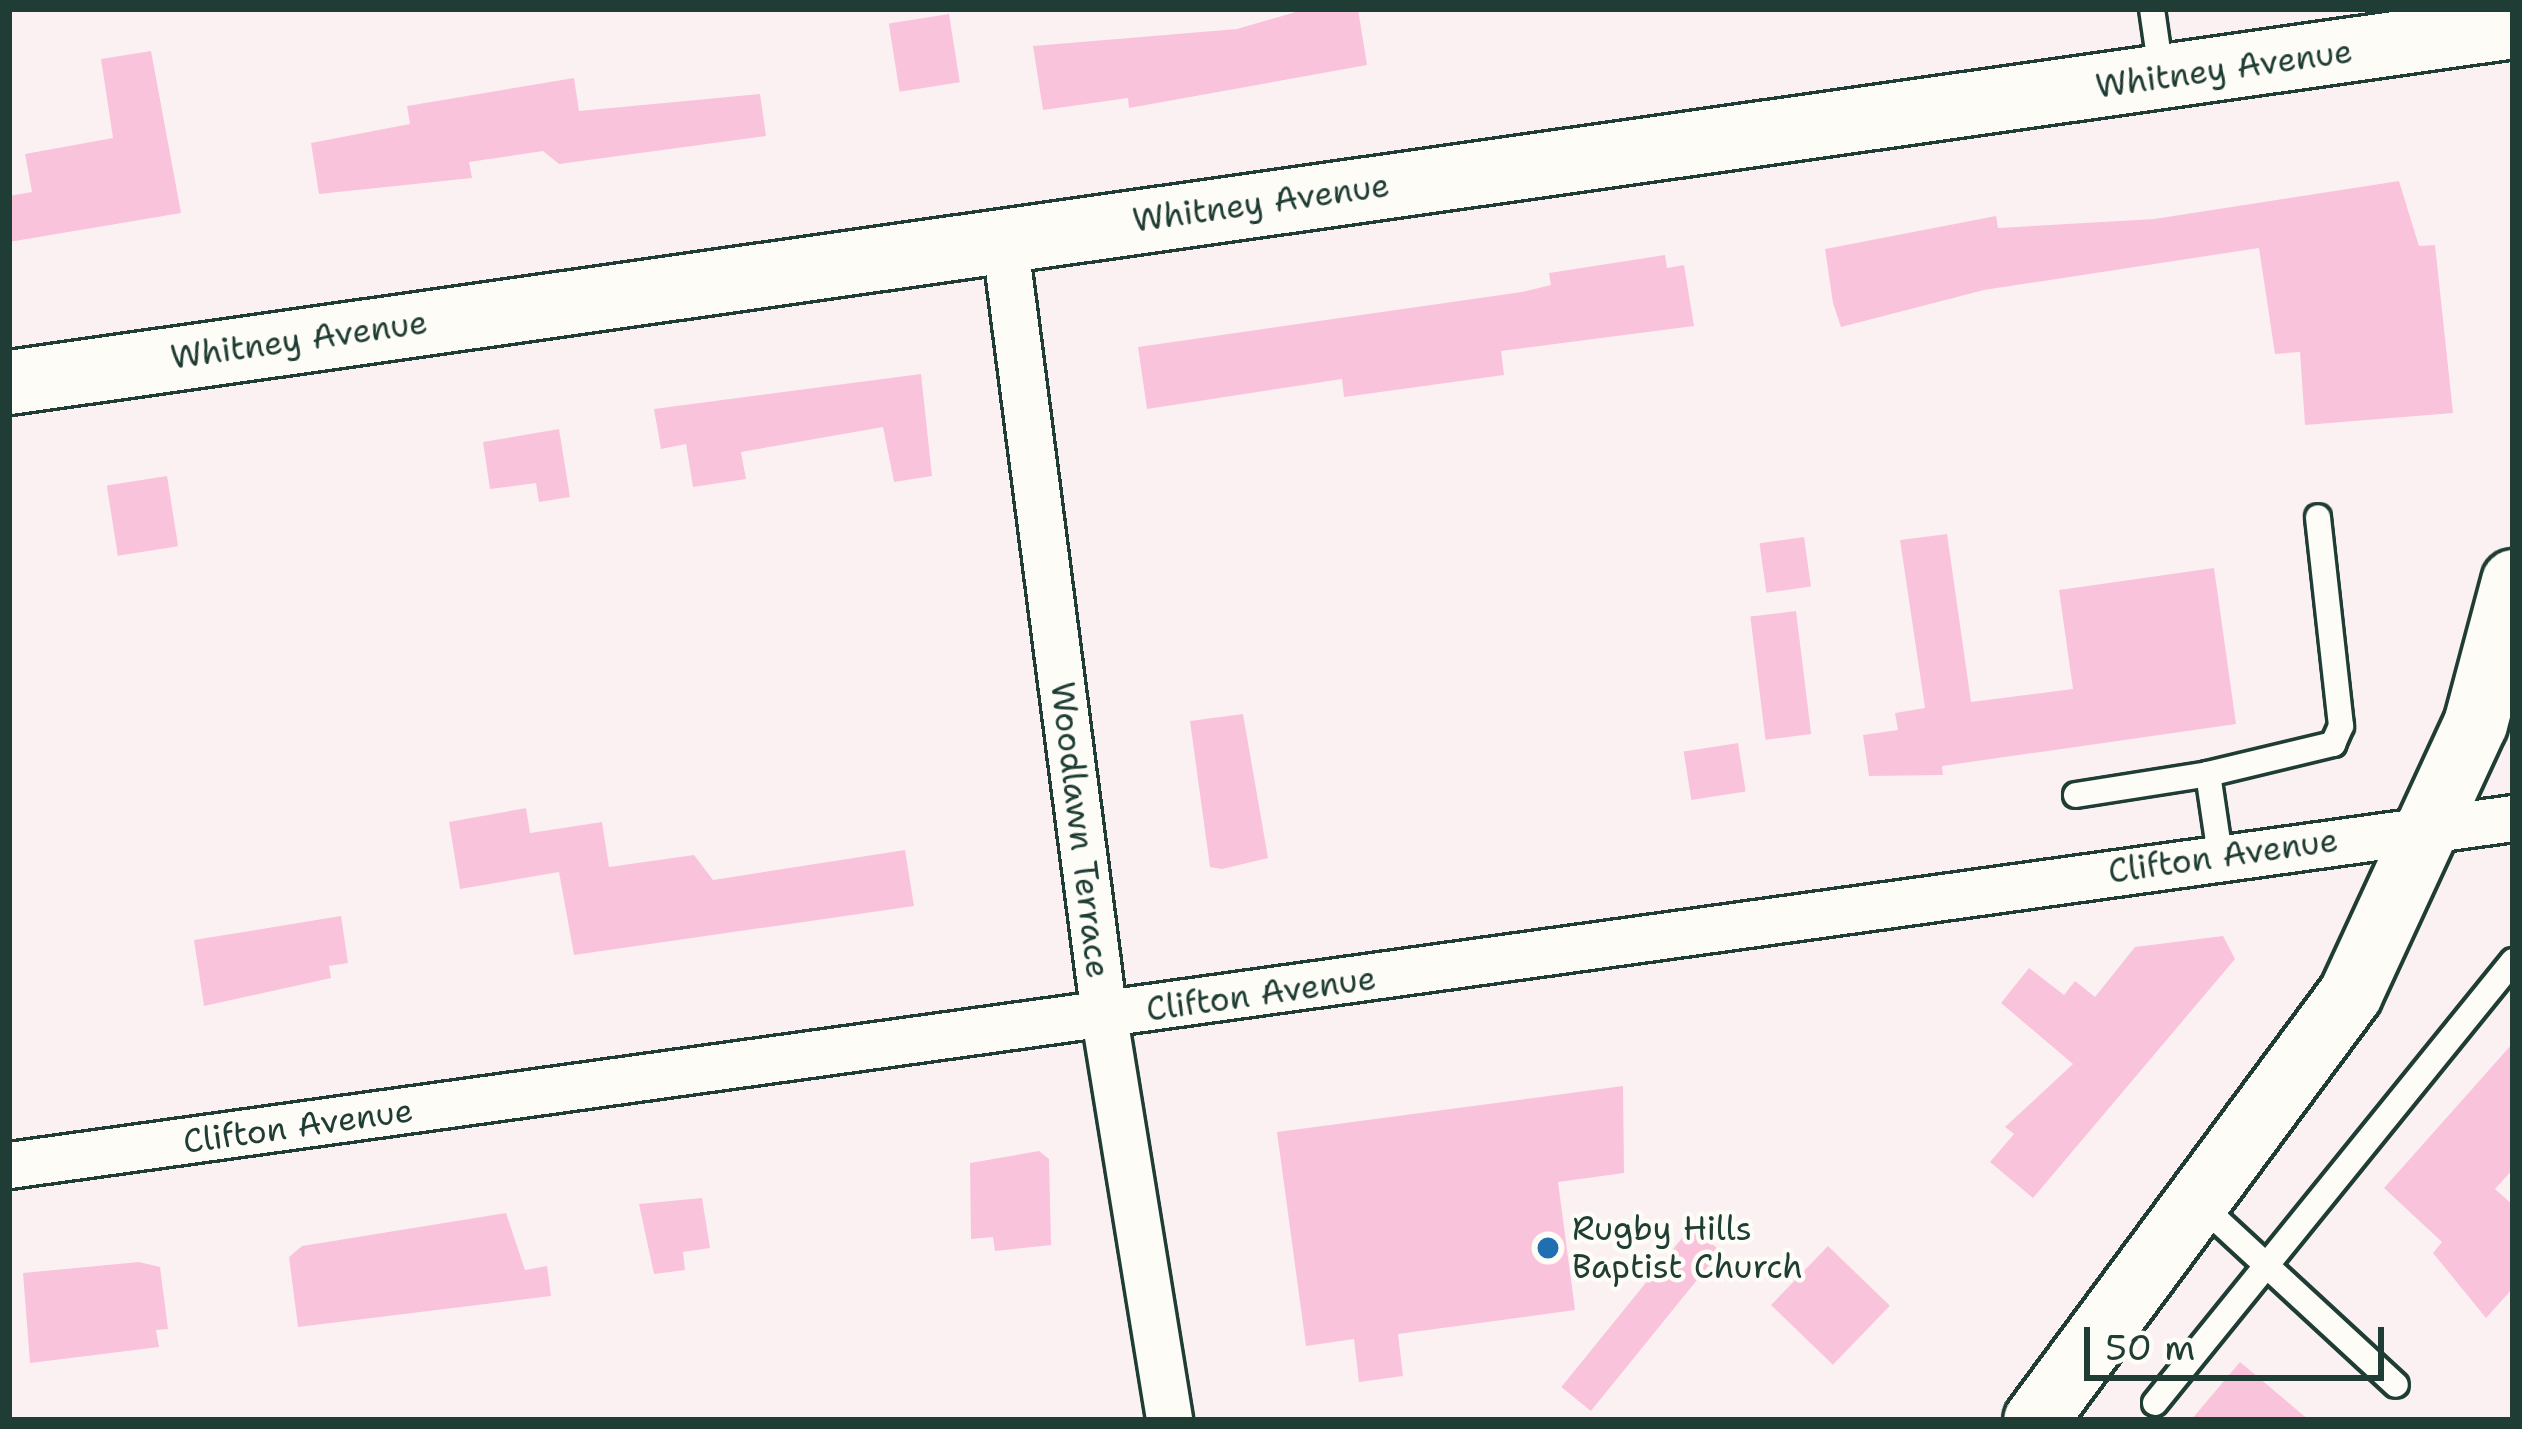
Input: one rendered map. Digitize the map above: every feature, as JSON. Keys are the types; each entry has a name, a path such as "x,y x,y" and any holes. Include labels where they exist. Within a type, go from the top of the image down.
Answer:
{"main road":[{"name":"Whitney Avenue","path":"9,382 2513,26"},
{"path":"2035,1420 2201,1205 2350,994 2475,724 2512,594"}],"street":[{"name":"Woodlawn Terrace","path":"1004,238 1104,1017 1169,1420"},
{"name":"Clifton Avenue","path":"9,1166 1104,1017 2220,855 2513,818"}],"lane":[{"path":"2152,9 2162,78"},
{"path":"2076,795 2208,774 2332,744 2341,726 2318,518"},
{"path":"2208,774 2220,855"},
{"path":"2155,1403 2271,1270 2513,961"},
{"path":"2201,1205 2396,1385"}],"building":[{"path":"1306,9 1358,9 1367,65 1129,108 1128,98 1043,110 1033,46 1237,29"},
{"path":"949,14 960,82 900,92 889,24"},
{"path":"151,51 181,213 9,242 9,196 32,192 25,154 113,138 101,59"},
{"path":"574,78 579,111 760,94 766,136 559,164 543,151 469,162 472,178 319,194 311,143 410,124 407,106"},
{"path":"2399,181 2419,246 2435,245 2453,413 2305,425 2300,352 2275,354 2259,248 1984,290 1841,327 1833,303 1825,249 1996,216 1998,228 2154,219"},
{"path":"1665,255 1667,268 1684,265 1694,326 1501,351 1504,375 1344,397 1342,379 1147,409 1138,347 1522,292 1551,285 1549,273"},
{"path":"921,374 932,476 894,482 883,427 741,452 746,479 693,487 686,444 661,449 654,409"},
{"path":"559,429 570,497 539,502 536,483 490,489 483,442"},
{"path":"167,476 178,546 118,556 107,486"},
{"path":"1947,534 1971,702 2073,689 2059,590 2214,568 2236,724 1942,766 1943,775 1869,776 1863,735 1898,730 1895,713 1925,708 1900,540"},
{"path":"1804,537 1811,587 1766,593 1759,543"},
{"path":"1796,611 1811,734 1765,740 1750,617"},
{"path":"1243,714 1268,858 1222,869 1210,867 1190,721"},
{"path":"1738,743 1746,791 1691,800 1684,752"},
{"path":"526,808 530,833 602,822 609,867 694,855 713,880 905,850 914,906 574,955 559,872 460,889 449,822"},
{"path":"341,916 348,963 329,966 331,978 204,1006 194,940"},
{"path":"2223,936 2235,959 2033,1198 1990,1162 2014,1134 2005,1127 2073,1064 2001,1003 2029,968 2064,995 2075,981 2095,997 2135,947"},
{"path":"2513,1043 2513,1169 2495,1189 2513,1205 2513,1288 2486,1318 2433,1253 2442,1242 2384,1188"},
{"path":"1623,1086 1624,1173 1558,1182 1575,1310 1398,1334 1403,1376 1359,1382 1354,1339 1306,1346 1277,1132"},
{"path":"1039,1151 1049,1159 1051,1245 995,1251 993,1237 971,1239 970,1163"},
{"path":"702,1198 710,1248 683,1252 685,1270 654,1274 639,1204"},
{"path":"506,1213 525,1270 547,1266 551,1296 298,1327 289,1257 302,1246"},
{"path":"1691,1227 1721,1251 1591,1411 1561,1387"},
{"path":"1828,1246 1890,1306 1833,1365 1771,1305"},
{"path":"139,1262 160,1267 168,1329 156,1330 159,1347 30,1363 23,1273"},
{"path":"2240,1362 2309,1420 2191,1420"}],"place":[{"name":"Rugby Hills Baptist Church","path":"1548,1248"}]}
